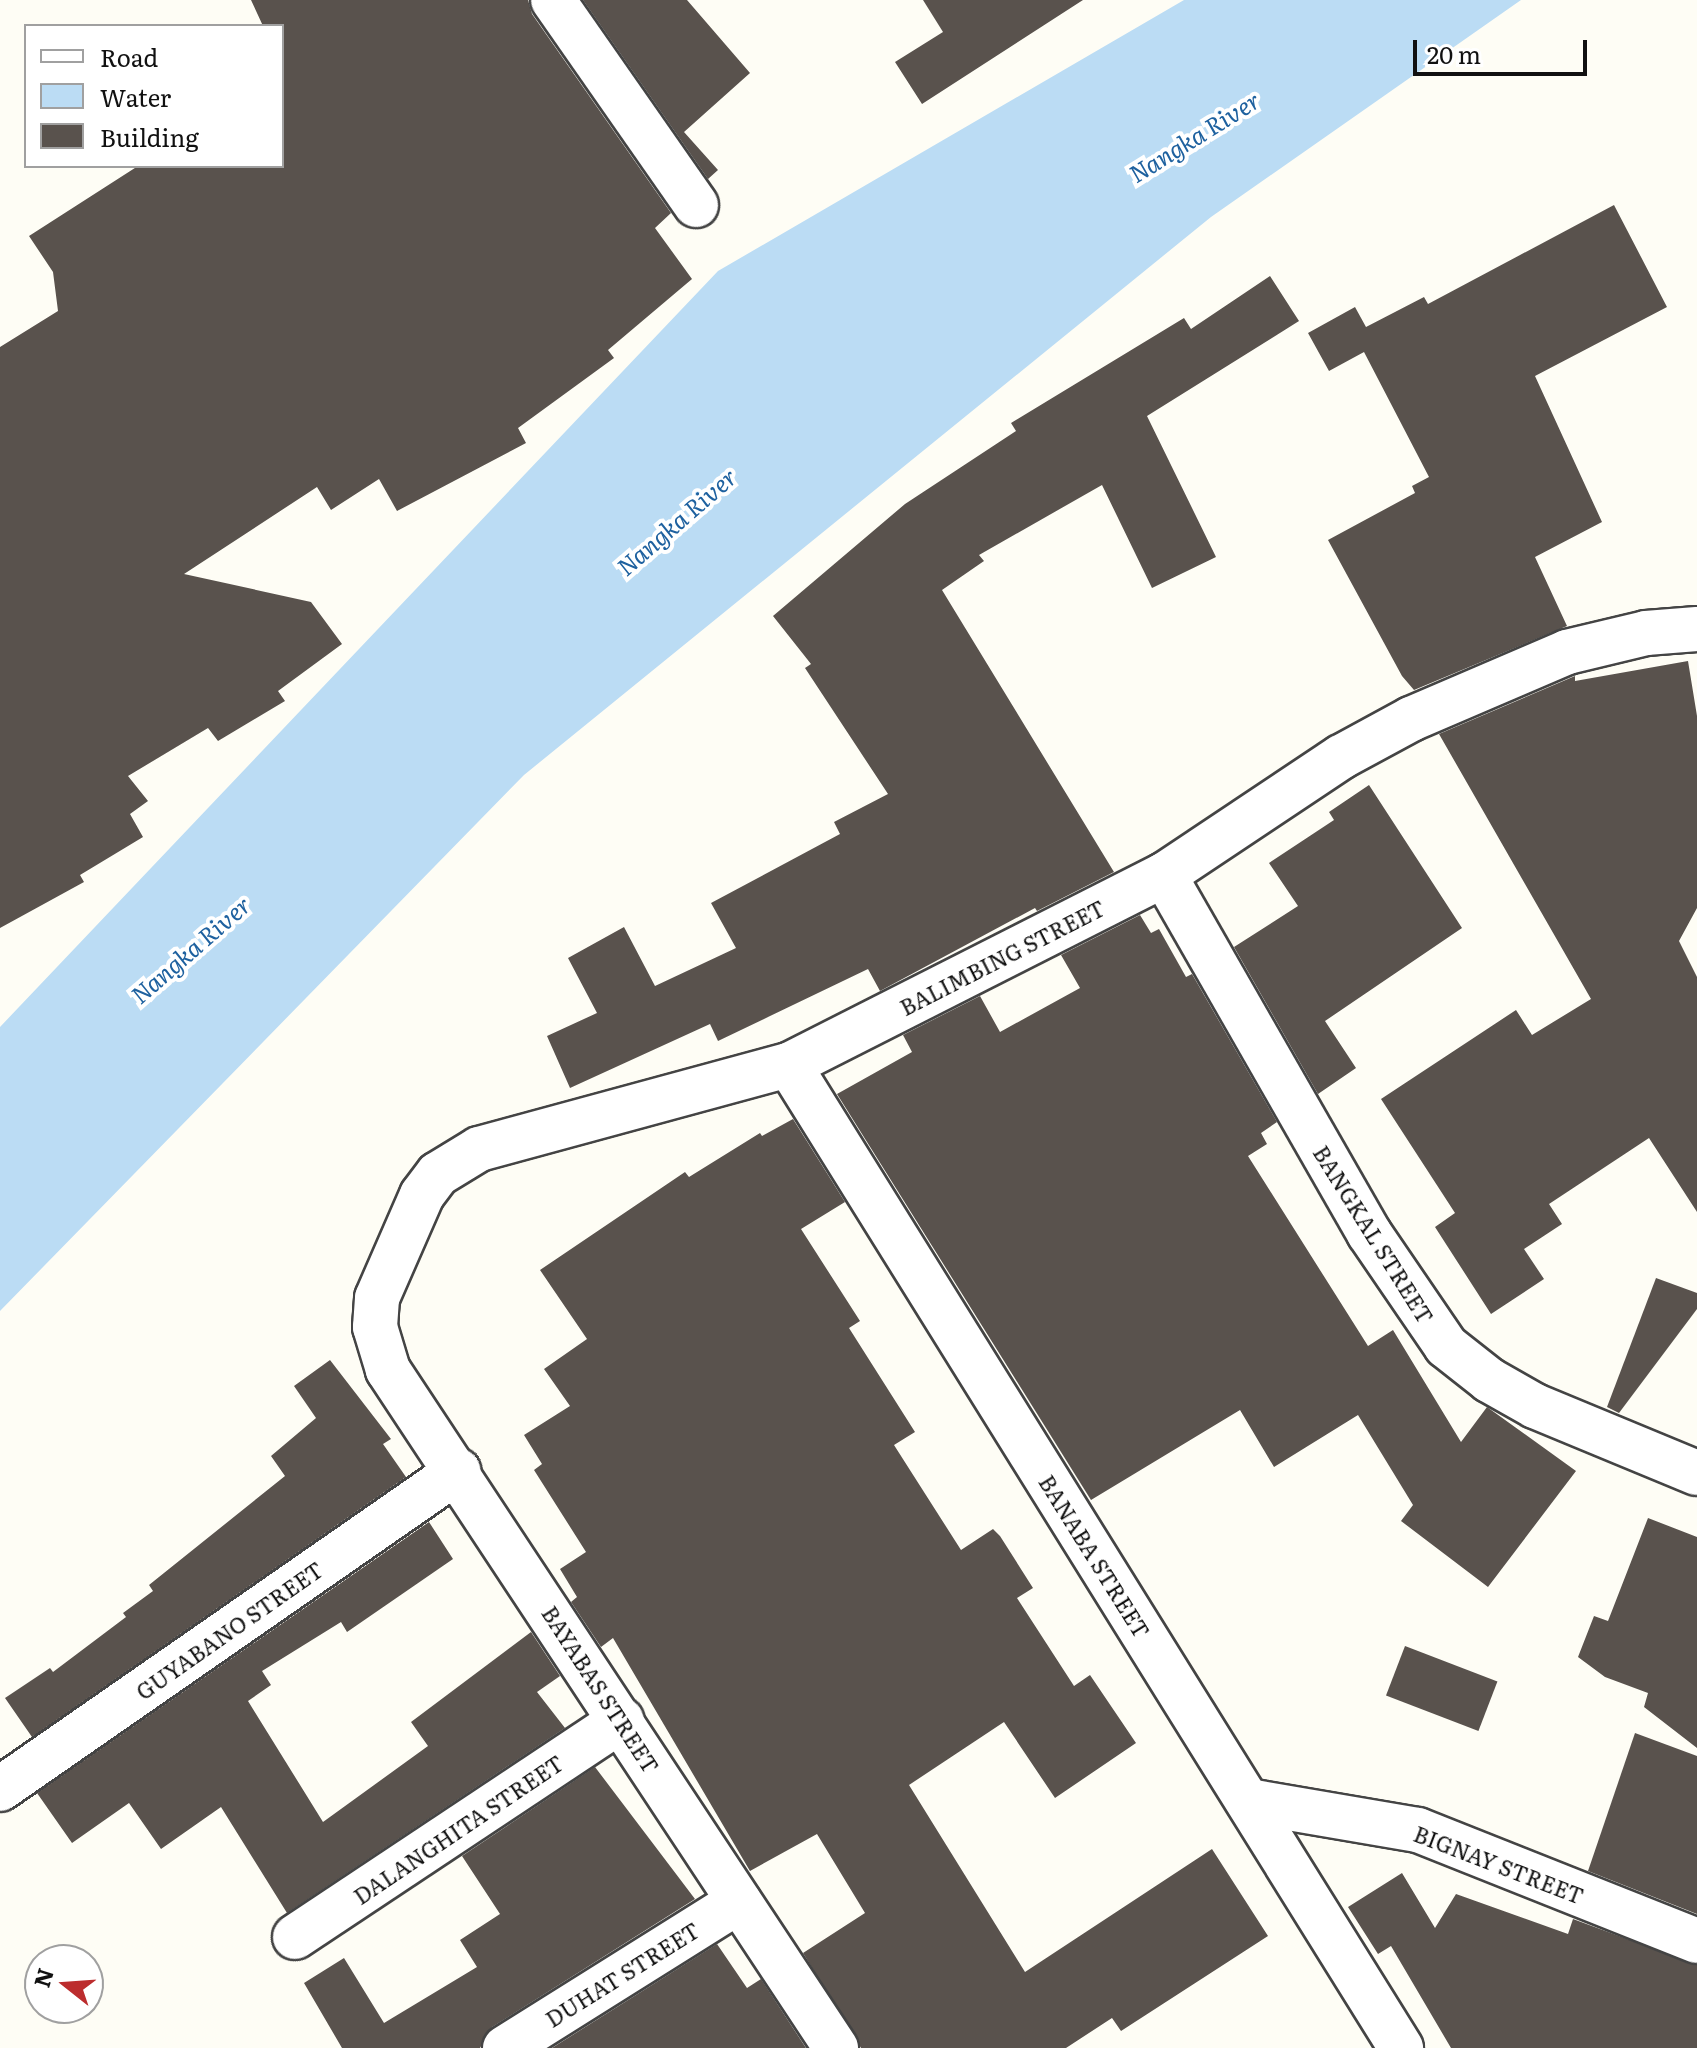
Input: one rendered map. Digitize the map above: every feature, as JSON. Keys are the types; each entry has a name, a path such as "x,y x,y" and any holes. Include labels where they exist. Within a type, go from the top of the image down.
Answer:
{"street":[{"path":"553,0 696,205"},
{"name":"BALIMBING STREET","path":"375,1327 377,1298 422,1195 456,1161 516,1137 789,1065 1164,875 1341,757 1411,719 1567,652 1646,633 1697,629"},
{"name":"BANGKAL STREET","path":"1164,875 1369,1233 1446,1346 1489,1380 1535,1406 1697,1473"},
{"name":"BANABA STREET","path":"789,1065 1401,2048"},
{"name":"BAYABAS STREET","path":"375,1327 388,1370 458,1471 836,2048"},
{"name":"GUYABANO STREET","path":"0,1789 458,1471"},
{"name":"DALANGHITA STREET","path":"295,1937 621,1720"},
{"name":"BIGNAY STREET","path":"1248,1801 1418,1830 1697,1941"},
{"name":"DUHAT STREET","path":"505,2048 739,1901"}],"water":[{"name":"Nangka River","path":"1184,0 1521,0 1211,217 524,775 0,1311 0,1027 718,271"}],"building":[{"path":"251,0 528,0 532,14 671,213 655,228 692,279 608,350 614,358 518,428 526,443 397,511 379,479 331,510 317,487 184,574 311,602 342,644 278,691 285,701 218,741 208,728 128,776 148,801 130,814 143,837 80,875 84,882 0,928 0,347 58,311 53,272 29,236 135,168 284,168 284,24 262,24"},
{"path":"583,0 687,0 750,73 684,132 718,170 708,179"},
{"path":"923,0 1083,0 922,104 895,62 943,32"},
{"path":"1614,205 1667,307 1535,376 1602,522 1535,557 1567,626 1414,690 1402,676 1328,540 1415,493 1412,486 1429,477 1364,352 1329,371 1308,333 1355,307 1366,327 1424,297 1428,304"},
{"path":"1270,276 1299,321 1147,416 1216,557 1152,588 1102,485 979,555 984,561 942,590 1114,872 1037,911 1035,908 880,991 868,969 718,1041 710,1024 570,1088 547,1036 597,1013 568,958 624,927 655,986 736,948 711,903 840,834 834,822 888,794 805,668 811,664 773,616 905,504 1016,431 1011,423 1184,318 1191,329"},
{"path":"1688,661 1697,716 1697,908 1679,941 1697,977 1697,1212 1649,1138 1549,1204 1562,1224 1524,1249 1544,1279 1491,1314 1435,1227 1455,1213 1381,1099 1516,1010 1532,1035 1591,999 1439,734 1575,676 1575,681"},
{"path":"1369,785 1462,928 1325,1021 1356,1068 1318,1094 1234,947 1298,906 1269,863 1334,820 1329,812"},
{"path":"1140,915 1151,933 1159,929 1186,977 1192,974 1277,1122 1261,1133 1267,1144 1248,1156 1368,1346 1393,1330 1461,1442 1487,1407 1576,1471 1488,1587 1401,1521 1413,1505 1358,1415 1274,1467 1240,1410 1091,1500 837,1094 912,1052 903,1035 980,996 1000,1032 1080,988 1061,955"},
{"path":"793,1119 845,1202 801,1229 860,1321 849,1328 915,1432 894,1445 961,1550 993,1529 1000,1536 1033,1588 1017,1598 1074,1686 1090,1675 1136,1743 1055,1798 1004,1722 909,1785 1025,1972 1212,1849 1268,1936 1121,2031 1112,2018 1066,2048 861,2048 803,1953 865,1913 817,1834 750,1871 613,1638 601,1647 571,1602 577,1597 560,1569 586,1552 534,1470 542,1464 524,1435 570,1406 544,1369 587,1339 540,1270 685,1172 689,1177 760,1133 762,1136"},
{"path":"1656,1278 1697,1293 1697,1309 1619,1413 1607,1407"},
{"path":"330,1360 391,1439 383,1444 406,1477 32,1737 5,1698 50,1668 53,1672 126,1617 123,1613 153,1591 149,1585 285,1476 271,1456 316,1418 294,1386"},
{"path":"1648,1518 1697,1537 1697,1748 1644,1707 1648,1693 1605,1677 1578,1657 1594,1616 1608,1621"},
{"path":"429,1522 453,1559 347,1632 341,1622 262,1671 271,1685 248,1701 323,1822 428,1746 411,1722 531,1632 560,1676 537,1692 565,1728 287,1913 221,1807 161,1849 129,1803 72,1843 37,1793"},
{"path":"1405,1646 1497,1681 1478,1731 1386,1695"},
{"path":"1635,1733 1697,1756 1697,1914 1588,1871"},
{"path":"595,1767 695,1899 492,2027 480,2048 342,2048 304,1983 344,1958 384,2023 477,1967 460,1940 500,1914 462,1856"},
{"path":"1402,1873 1435,1928 1456,1894 1568,1934 1573,1919 1697,1965 1697,2048 1451,2048 1391,1946 1378,1954 1348,1907"},
{"path":"717,1944 747,1988 761,1979 806,2048 552,2048"}]}
